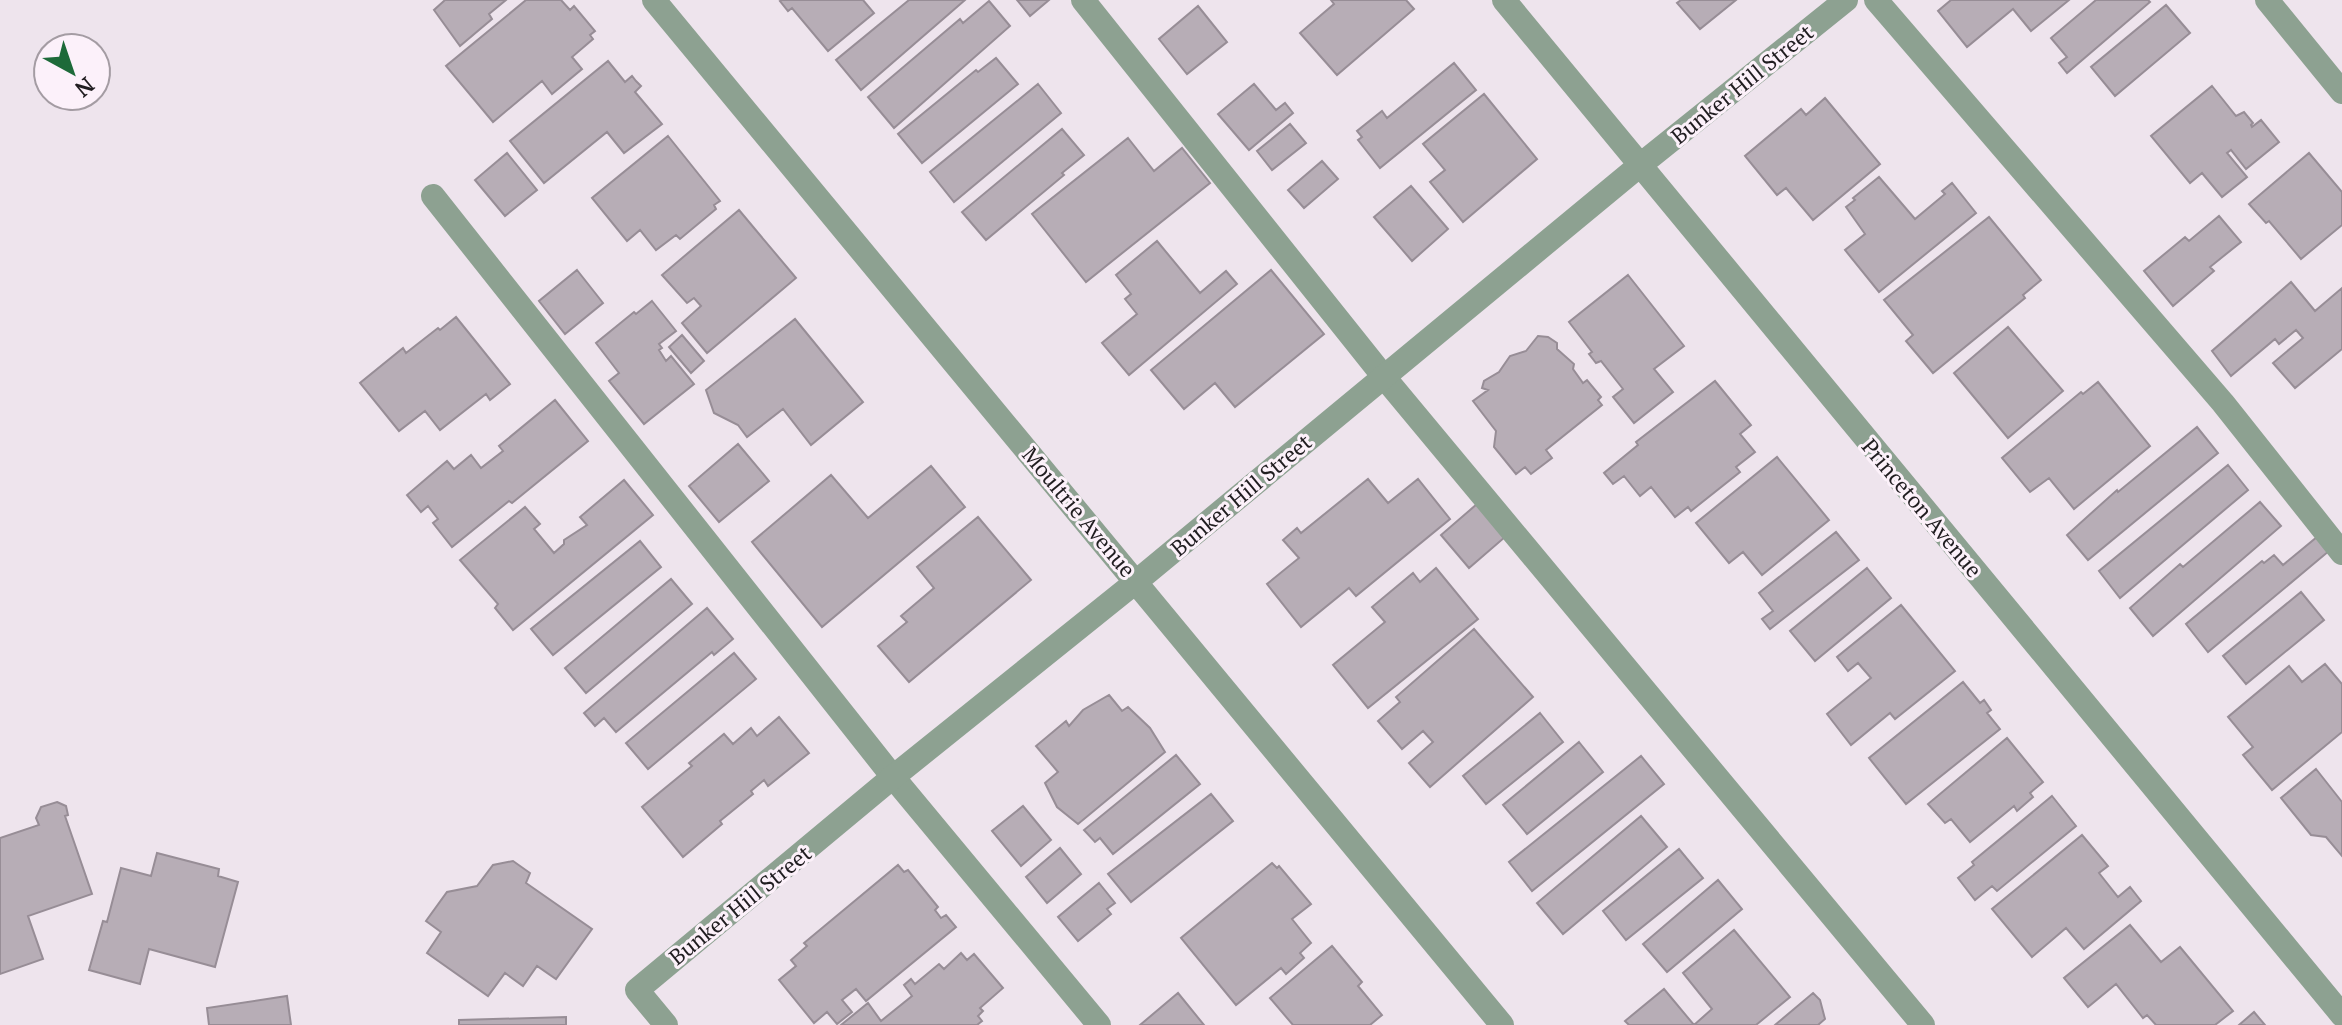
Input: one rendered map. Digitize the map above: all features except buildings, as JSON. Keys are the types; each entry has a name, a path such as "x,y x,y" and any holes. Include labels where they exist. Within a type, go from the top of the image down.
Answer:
{"street":[{"name":"Moultrie Avenue","path":"654,0 1502,1025"},
{"path":"1083,0 1384,377 1923,1025"},
{"name":"Princeton Avenue","path":"1504,0 2342,1015"},
{"name":"Bunker Hill Street","path":"666,1025 637,990 1639,166 1846,0"},
{"path":"1876,0 2223,403 2342,553"},
{"path":"2267,0 2342,92"},
{"path":"433,196 893,777 1099,1025"}]}
